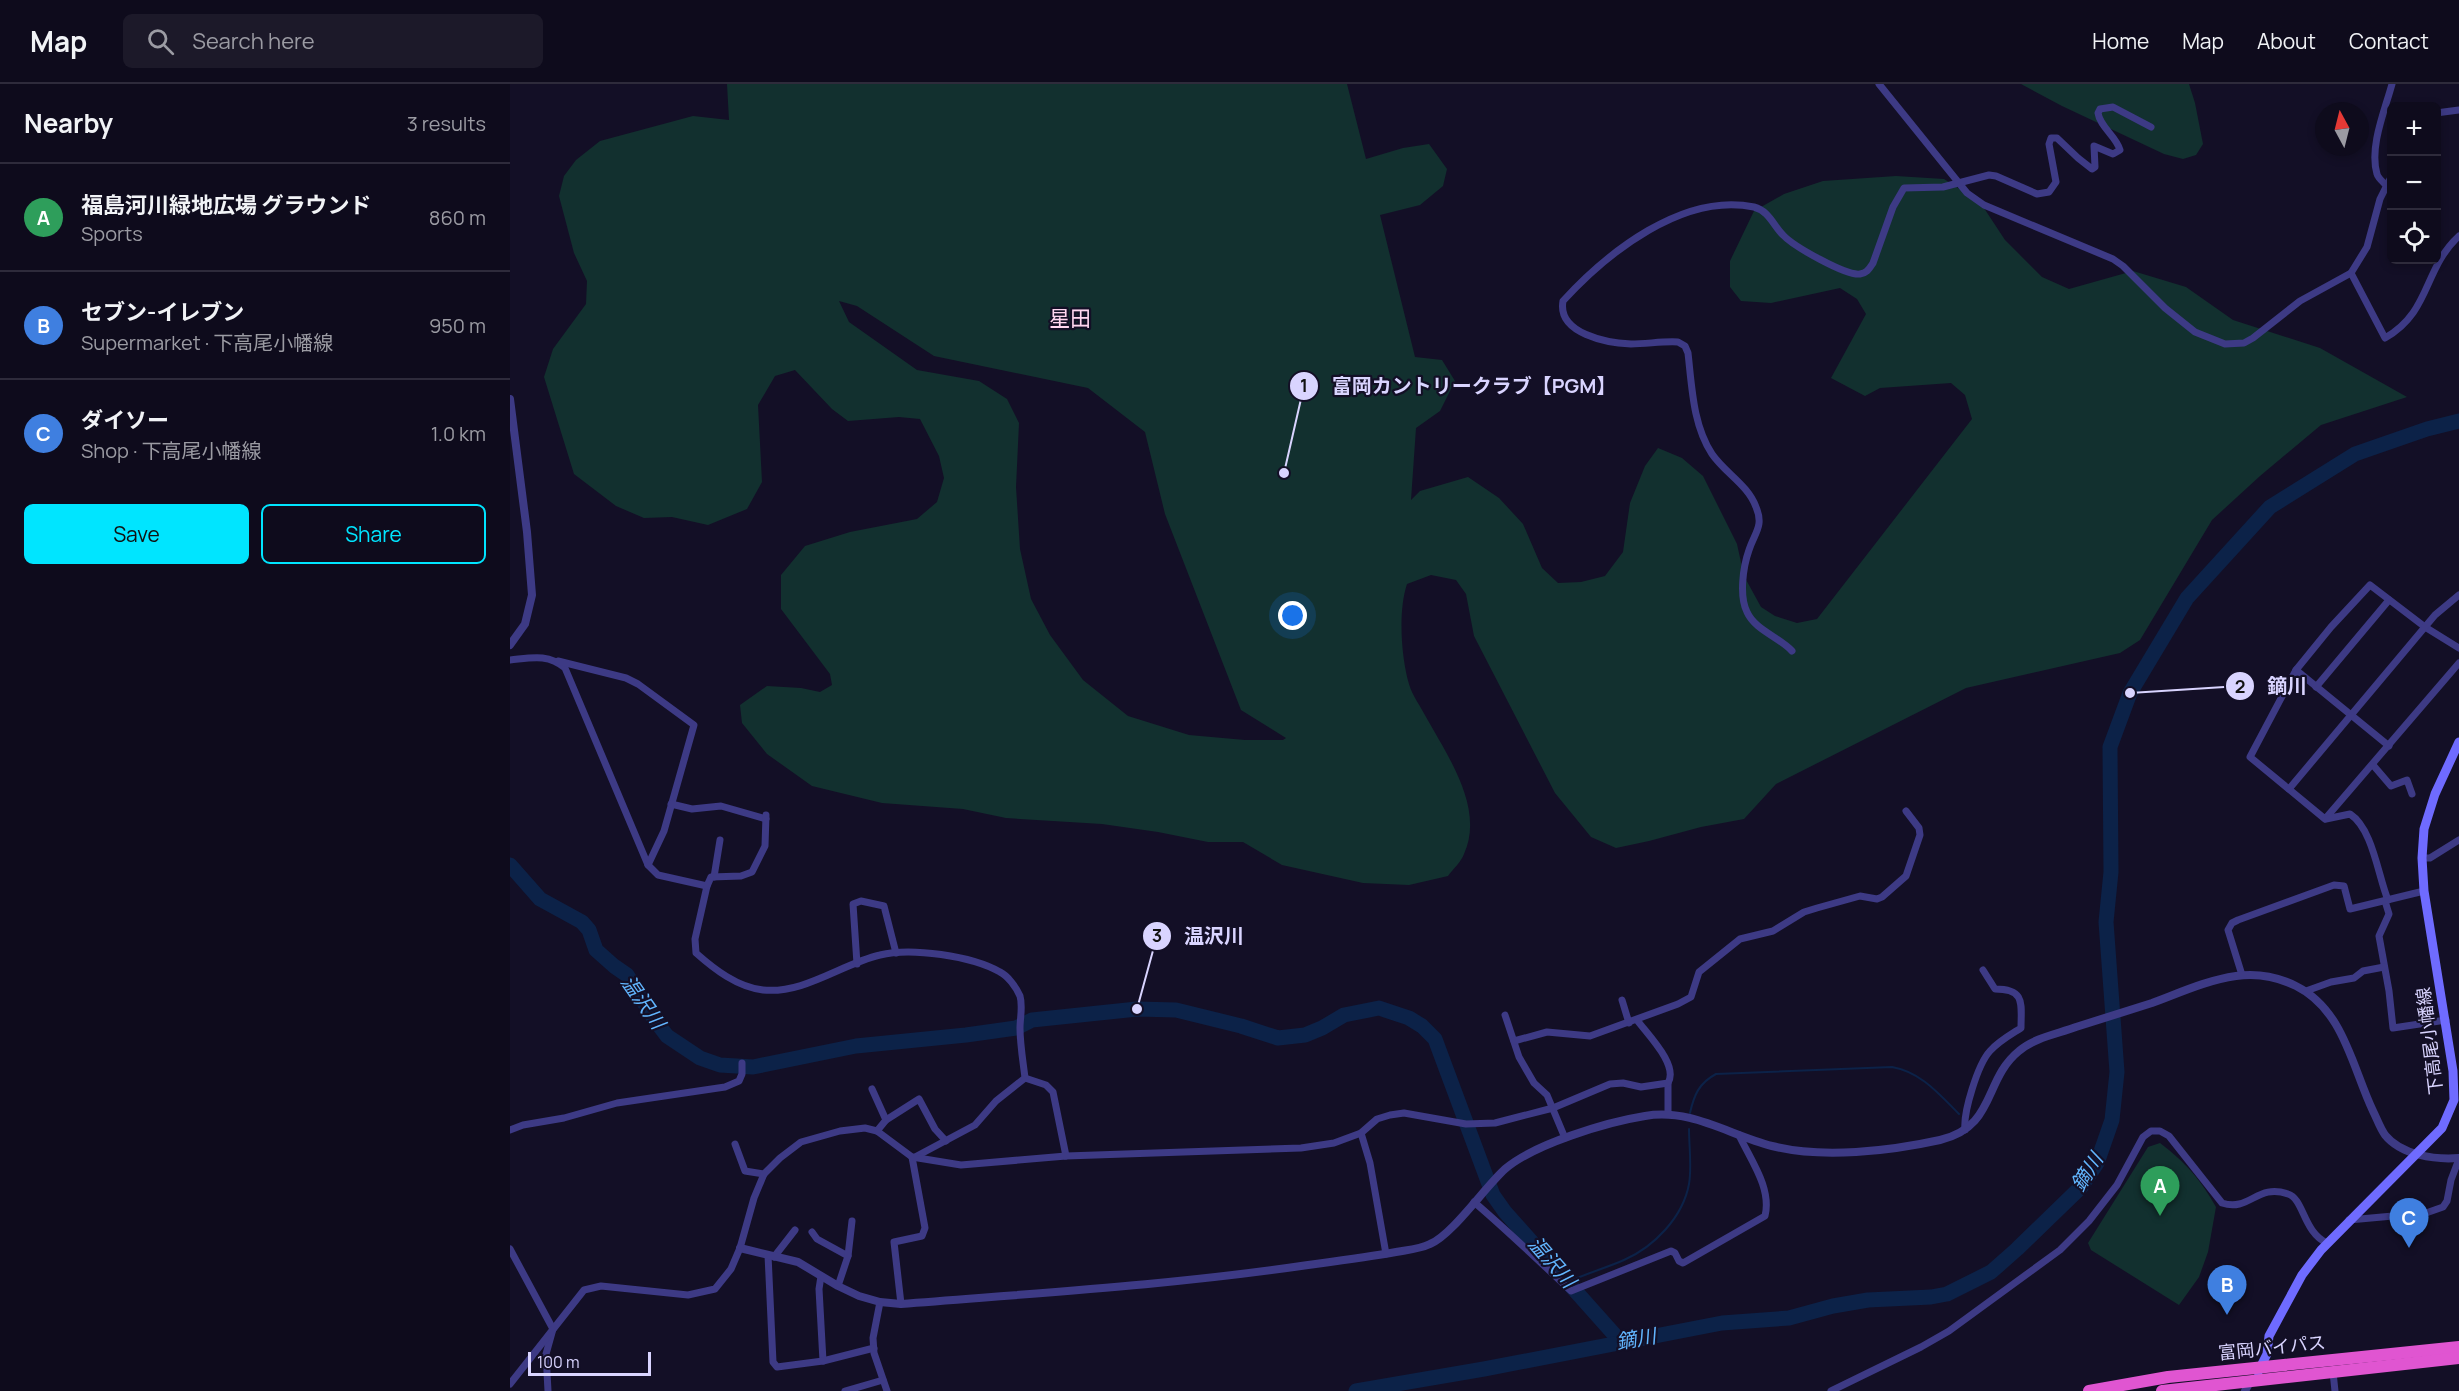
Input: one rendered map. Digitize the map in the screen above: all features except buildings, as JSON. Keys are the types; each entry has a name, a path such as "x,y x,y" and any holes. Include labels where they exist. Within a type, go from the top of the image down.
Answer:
{"highway":[{"name":"富岡バイパス","path":"2089,1391 2150,1379 2459,1347"},
{"name":"富岡バイパス","path":"2167,1391 2248,1386 2333,1372 2459,1358"}],"main road":[{"name":"下高尾小幡線","path":"2248,1386 2267,1354 2269,1336 2302,1275 2327,1243 2442,1128 2454,1100 2453,1071 2424,891 2422,858 2424,829 2435,794 2458,749"}],"street":[{"path":"1879,84 1967,193 1984,205 2113,259 2123,266 2164,308 2195,332 2224,344 2244,343 2253,338 2300,301 2351,273 2367,248 2378,205 2386,185 2377,176 2376,156 2377,140 2392,84"},
{"path":"1792,651 1755,623 1748,613 1743,593 1745,575 1749,549 1758,534 1759,519 1752,498 1724,469 1702,435 1697,420 1688,353 1684,346 1678,342 1630,344 1596,338 1578,330 1569,322 1564,314 1563,301 1583,279 1651,229 1677,216 1716,207 1755,207 1764,212 1783,235 1796,245 1846,272 1862,274 1868,271 1873,263 1893,207 1904,188 1943,187 1976,177 1996,176 2037,194 2049,192 2056,182 2049,144 2051,138 2057,138 2092,169 2096,162 2094,146 2113,154 2120,150 2099,118 2100,109 2113,107 2151,127"},
{"path":"2441,112 2459,110"},
{"path":"2351,273 2385,338 2399,330 2421,304 2434,269 2459,236"},
{"path":"510,399 527,532 532,595 525,624 510,645"},
{"path":"2325,819 2250,757 2295,670 2370,585 2425,627 2459,648"},
{"path":"2289,789 2425,627 2443,607 2459,595"},
{"path":"2316,687 2389,600"},
{"path":"510,660 546,657 626,678 638,684 694,725 664,831 648,865"},
{"path":"557,661 565,668 648,865 658,875 707,886"},
{"path":"2325,819 2459,663"},
{"path":"2295,670 2389,746"},
{"path":"2373,765 2391,786 2408,780 2412,794"},
{"path":"671,804 692,809 721,806 766,817 765,846 752,872 741,876 711,877 696,939 696,953 730,978 754,988 783,989 822,978 878,955 896,953 963,958 1001,972 1020,998 1020,1030 1025,1078"},
{"path":"1514,1041 1547,1032 1590,1036 1678,1004 1691,997 1699,972 1740,939 1773,931 1804,912 1817,908 1860,896 1877,899 1882,897 1906,876 1920,835 1919,828 1906,811"},
{"path":"2325,819 2350,814 2360,822 2375,856 2389,914 2379,936 2393,1028 2446,1020"},
{"path":"714,877 720,840"},
{"path":"2422,858 2430,858 2459,840"},
{"path":"2242,975 2228,930 2229,926 2238,920 2334,885 2344,886 2350,909 2424,891"},
{"path":"857,964 853,904 861,901 884,906 896,953"},
{"path":"2306,991 2331,982 2354,978 2362,971 2385,967"},
{"path":"1965,1130 1966,1108 1983,1061 1999,1042 2021,1028 2021,1000 2018,994 2010,989 1995,989 1983,970"},
{"path":"740,1248 798,1262 838,1286 880,1302 901,1304 1219,1278 1386,1254 1435,1243 1505,1169 1541,1147 1640,1116 1668,1113 1687,1117 1770,1146 1798,1151 1848,1153 1941,1139 1965,1130 1983,1110 2002,1070 2019,1051 2032,1042 2224,978 2242,975 2268,976 2284,980 2306,991 2332,1016 2340,1030 2362,1088 2386,1136 2408,1151 2441,1158 2459,1158 2443,1208 2427,1213 2370,1220 2349,1220"},
{"path":"1622,1000 1633,1021 1665,1058 1670,1069 1668,1113"},
{"path":"1505,1015 1519,1057 1534,1083 1547,1095 1565,1138"},
{"path":"510,1130 617,1103 724,1087 739,1081 742,1074 742,1063"},
{"path":"912,1157 975,1125 996,1101 1025,1078"},
{"path":"1025,1078 1046,1085 1053,1092 1066,1156"},
{"path":"510,1384 579,1294 591,1287 601,1286 688,1295 716,1289 731,1269 740,1248 754,1198 764,1174 801,1142 840,1131 865,1128 877,1131 912,1157 960,1164 1066,1156 1301,1148 1334,1143 1362,1133 1377,1119 1404,1113 1466,1124 1495,1123 1553,1108 1610,1084 1623,1083 1641,1087 1668,1083"},
{"path":"872,1089 886,1120"},
{"path":"877,1131 886,1120 919,1099 935,1129 946,1141"},
{"path":"1832,1391 1921,1347 1949,1330 2060,1250 2089,1221 2117,1185 2143,1137 2151,1131 2160,1131 2169,1136 2222,1203 2231,1206 2242,1204 2269,1190 2290,1194 2299,1202 2307,1224 2327,1243"},
{"path":"1362,1133 1370,1163 1386,1254"},
{"path":"1474,1202 1571,1291 1671,1251 1676,1253 1679,1261 1683,1263 1765,1216 1767,1208 1763,1187 1739,1135"},
{"path":"735,1144 745,1171 764,1174"},
{"path":"901,1304 894,1242 922,1236 925,1228 912,1157"},
{"path":"838,1286 848,1256 852,1221"},
{"path":"795,1230 771,1256 773,1362 777,1367 823,1361 874,1348"},
{"path":"812,1232 817,1239 848,1256"},
{"path":"510,1249 553,1329 546,1354 548,1391"},
{"path":"822,1276 819,1289 823,1361"},
{"path":"880,1302 873,1338 887,1391"},
{"path":"2333,1372 2334,1391"},
{"path":"845,1391 883,1380"}],"green space":[{"path":"727,84 1347,84 1366,159 1403,148 1429,144 1447,169 1443,186 1420,205 1380,215 1415,357 1442,360 1455,381 1440,411 1416,428 1411,500 1420,491 1468,477 1499,498 1523,524 1542,568 1558,583 1581,582 1605,576 1623,552 1630,503 1645,466 1658,448 1682,458 1703,476 1737,544 1744,576 1761,607 1775,616 1797,623 1817,619 1972,419 1965,395 1951,383 1880,388 1865,396 1831,378 1866,314 1857,299 1840,288 1771,303 1741,301 1730,287 1730,261 1754,211 1784,194 1823,181 1896,176 1944,179 1980,202 2005,240 2042,277 2069,289 2133,271 2186,287 2233,320 2320,348 2407,397 2321,425 2260,476 2212,520 2140,640 2120,653 1966,688 1776,784 1744,819 1616,848 1591,837 1555,793 1474,636 1466,594 1456,580 1431,575 1407,584 1402,607 1402,634 1409,684 1461,782 1470,819 1469,836 1463,857 1448,876 1409,885 1363,883 1282,865 1243,842 1208,842 1102,824 1006,818 963,809 882,803 812,786 767,754 742,723 740,705 767,686 801,688 820,692 832,685 830,674 781,609 781,575 805,546 850,532 917,519 937,502 944,478 939,456 920,419 899,417 848,421 832,409 795,370 775,376 758,405 762,482 747,509 708,525 672,517 644,518 616,506 574,474 544,377 553,349 586,304 587,281 574,253 559,196 564,176 576,160 600,141 693,116 729,120","holes":["839,301 857,306 934,356 1088,388 1145,432 1165,514 1241,710 1286,738 1283,740 1245,740 1189,735 1128,716 1083,680 1050,635 1031,599 1020,549 1016,487 1019,423 1007,399 979,381 917,370 849,322"]},
{"path":"2021,84 2189,84 2203,144 2196,155 2183,159 2164,154"},
{"path":"2160,1143 2192,1172 2216,1207 2208,1252 2199,1277 2179,1305 2091,1250 2088,1243 2148,1147"}],"waterway":[{"name":"鏑川","path":"1356,1391 1722,1323 1789,1318 1833,1306 1868,1300 1931,1297 1947,1294 1991,1272 2081,1187 2097,1163 2112,1120 2117,1072 2106,922 2111,872 2110,747 2130,693 2187,598 2270,507 2355,454 2427,429 2459,421"},
{"name":"温沢川","path":"510,865 540,899 582,922 589,930 596,950 627,975 667,1036 700,1058 720,1065 753,1067 856,1046 966,1035 1016,1028 1032,1020 1137,1009 1176,1010 1278,1038 1305,1035 1344,1015 1379,1008 1409,1018 1422,1026 1435,1039 1493,1195 1505,1212 1621,1342"},
{"path":"1690,1113 1698,1090 1705,1081 1716,1074 1892,1067 1921,1079 1959,1114"},
{"path":"1568,1282 1635,1254 1666,1230 1681,1208 1689,1184 1689,1129"}],"place":[{"name":"富岡カントリークラブ【PGM】","path":"1284,473"},
{"name":"鏑川","path":"2130,693"},
{"name":"温沢川","path":"1137,1009"},
{"name":"福島河川緑地広場 グラウンド","path":"2160,1216"},
{"name":"ダイソー","path":"2409,1248"},
{"name":"セブン-イレブン","path":"2227,1315"}],"district":[{"name":"星田","path":"1070,319"}]}
